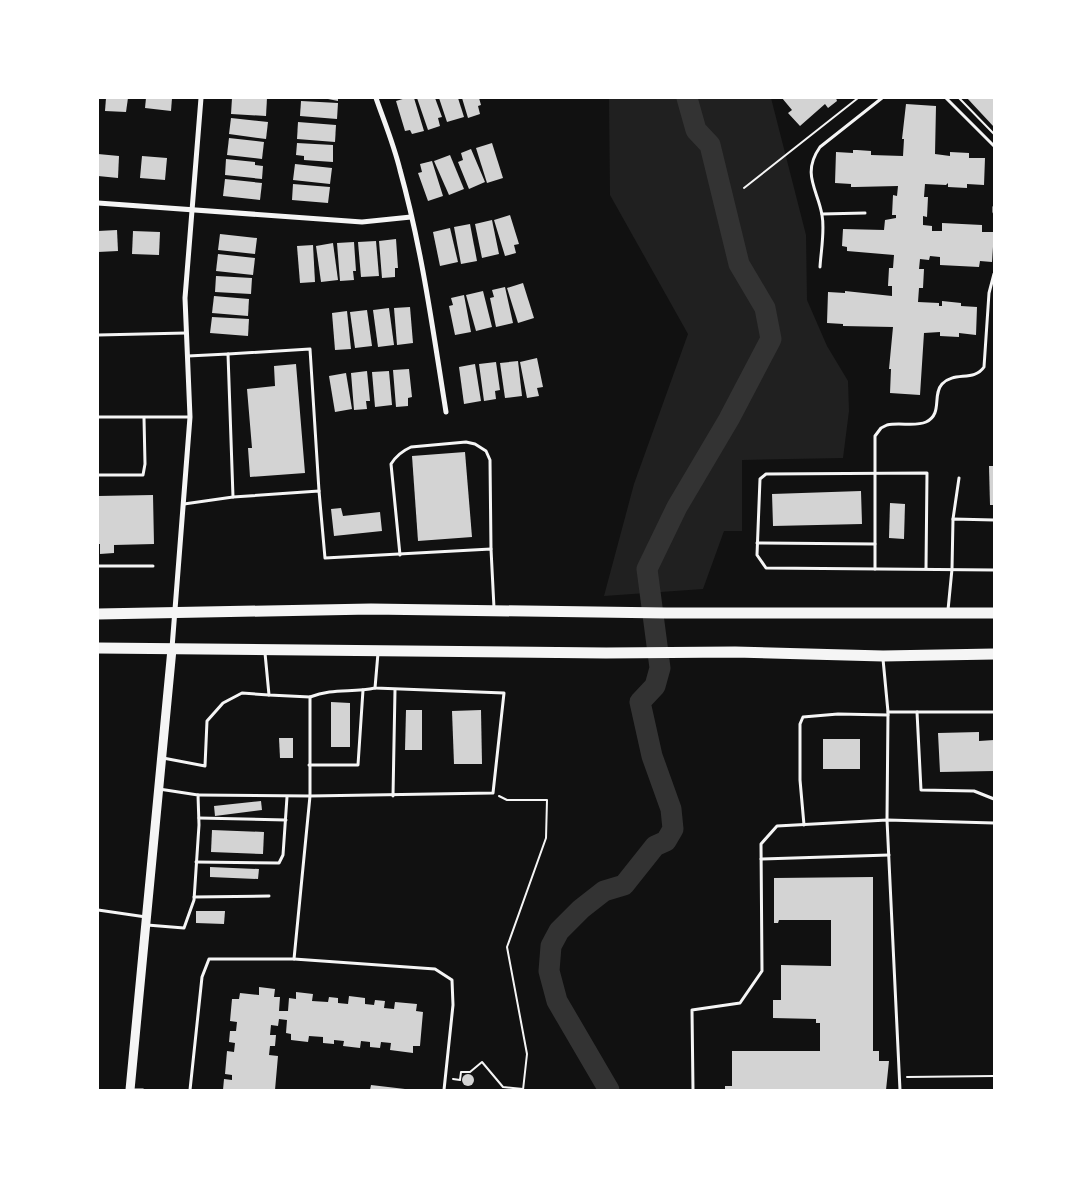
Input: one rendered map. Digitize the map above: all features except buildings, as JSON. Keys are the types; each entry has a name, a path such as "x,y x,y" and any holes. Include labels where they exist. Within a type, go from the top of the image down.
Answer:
{"main road":[{"path":"98,614 353,609 666,613 994,613"},
{"path":"98,648 666,652 883,656 994,654"}],"street":[{"path":"130,1090 172,649 190,417 185,298 201,98"},
{"path":"376,98 400,169 427,288 446,412"},
{"path":"98,203 362,222 411,217"}],"lane":[{"path":"820,267 822,214 814,191 813,157 820,147 882,98"},
{"path":"946,98 994,146"},
{"path":"994,207 994,212"},
{"path":"822,214 865,212"},
{"path":"875,569 873,474 875,436 881,428 896,423 927,422 936,413 939,388 942,384 948,380 974,376 984,366 989,293 994,274"},
{"path":"98,334 186,333"},
{"path":"188,356 310,348 324,558 491,549"},
{"path":"228,354 233,497"},
{"path":"98,417 190,417"},
{"path":"98,475 143,475 145,464 144,418"},
{"path":"400,555 391,464 394,460 404,450 411,447 466,442 482,447 490,460 494,611"},
{"path":"926,569 928,473 766,474 760,479 757,555 766,568 994,570"},
{"path":"947,613 952,570 953,520 959,478"},
{"path":"183,504 233,497 319,491"},
{"path":"953,520 994,520"},
{"path":"757,544 874,544"},
{"path":"98,566 153,566"},
{"path":"265,649 269,695"},
{"path":"375,688 378,650"},
{"path":"883,656 888,713 887,820 900,1090"},
{"path":"159,789 198,794 287,796 493,794 504,693 375,688 327,691 310,697 242,693 223,702 208,721 205,766 162,758"},
{"path":"309,765 358,765 362,690"},
{"path":"393,796 394,690"},
{"path":"294,958 310,796 310,697"},
{"path":"917,712 921,790 974,791 994,799"},
{"path":"804,824 800,780 800,724 803,717 812,714 994,712"},
{"path":"98,910 184,928 194,897 199,818 198,794"},
{"path":"196,862 280,863 283,855 287,796"},
{"path":"199,818 286,820"},
{"path":"692,1090 692,1010 740,1003 762,971 761,844 776,826 887,820 994,823"},
{"path":"761,859 889,856"},
{"path":"194,897 269,896"},
{"path":"190,1090 202,977 209,959 294,958 435,969 452,980 453,1005 444,1090"},
{"path":"130,1090 143,1090"}],"path":[{"path":"744,188 858,98"},
{"path":"959,98 994,134"},
{"path":"446,1078 460,1080 461,1072 470,1072 482,1062 503,1087 523,1090 526,1054 507,947 546,838 547,800 507,800 493,794"},
{"path":"900,1077 994,1076"}],"shaded area":[{"path":"609,98 771,98 806,235 807,300 827,346 848,381 849,411 843,458 742,460 742,531 724,531 703,589 604,596 634,484 688,334 610,195"}],"waterway":[{"path":"609,1090 557,1001 549,971 551,946 559,931 581,909 604,891 624,885 655,846 666,841 673,829 671,809 652,756 640,702 655,686 660,668 647,569 677,507 729,419 771,339 765,308 739,264 710,145 696,130 687,98"}]}
